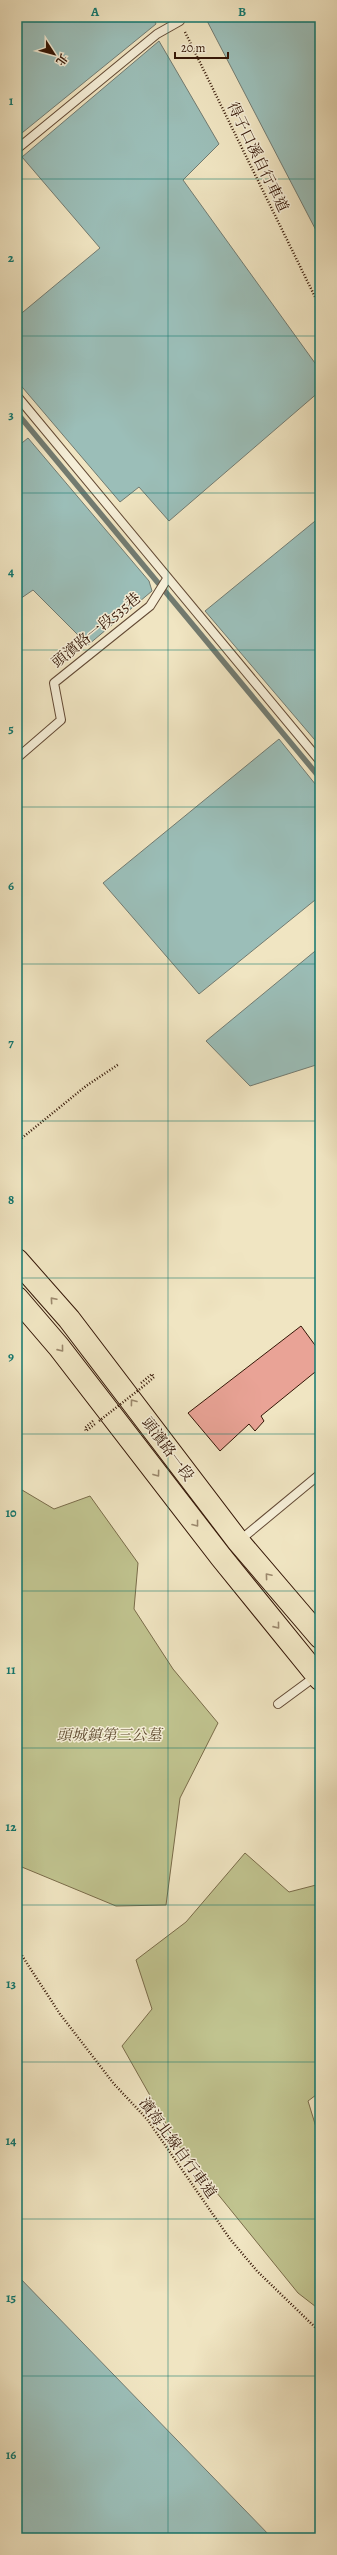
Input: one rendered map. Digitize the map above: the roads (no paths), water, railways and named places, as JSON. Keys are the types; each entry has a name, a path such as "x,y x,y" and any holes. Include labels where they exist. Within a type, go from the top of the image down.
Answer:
{"main road":[{"name":"頭濱路一段","path":"17,1260 69,1319 190,1478 230,1549 318,1677"},
{"name":"頭濱路一段","path":"17,1298 59,1346 137,1446 172,1494 320,1638"},
{"path":"137,1446 156,1432"},
{"path":"172,1494 190,1478"}],"lane":[{"path":"17,149 157,34 180,21"},
{"path":"17,396 167,579 320,761"},
{"name":"頭濱路一段535巷","path":"17,758 61,720 54,683 150,606 167,579"},
{"path":"230,1549 320,1474"},
{"path":"278,1704 318,1677"}],"water":[{"path":"17,17 153,17 156,24 17,137"},
{"path":"205,17 320,17 320,238"},
{"path":"159,41 219,144 183,180 320,370 320,391 169,521 139,487 120,502 17,381 17,317 100,248 22,157"},
{"path":"28,438 149,581 152,591 88,645 33,590 17,601 17,447"},
{"path":"320,517 320,746 205,611"},
{"path":"279,739 320,790 320,896 199,994 103,883"},
{"path":"320,947 320,1071 316,1065 250,1086 206,1041"},
{"path":"17,2275 272,2538 17,2538"}],"waterway":[{"path":"17,413 320,778"}],"park label":[{"name":"頭城鎮第三公墓","path":"109,1735"}]}
